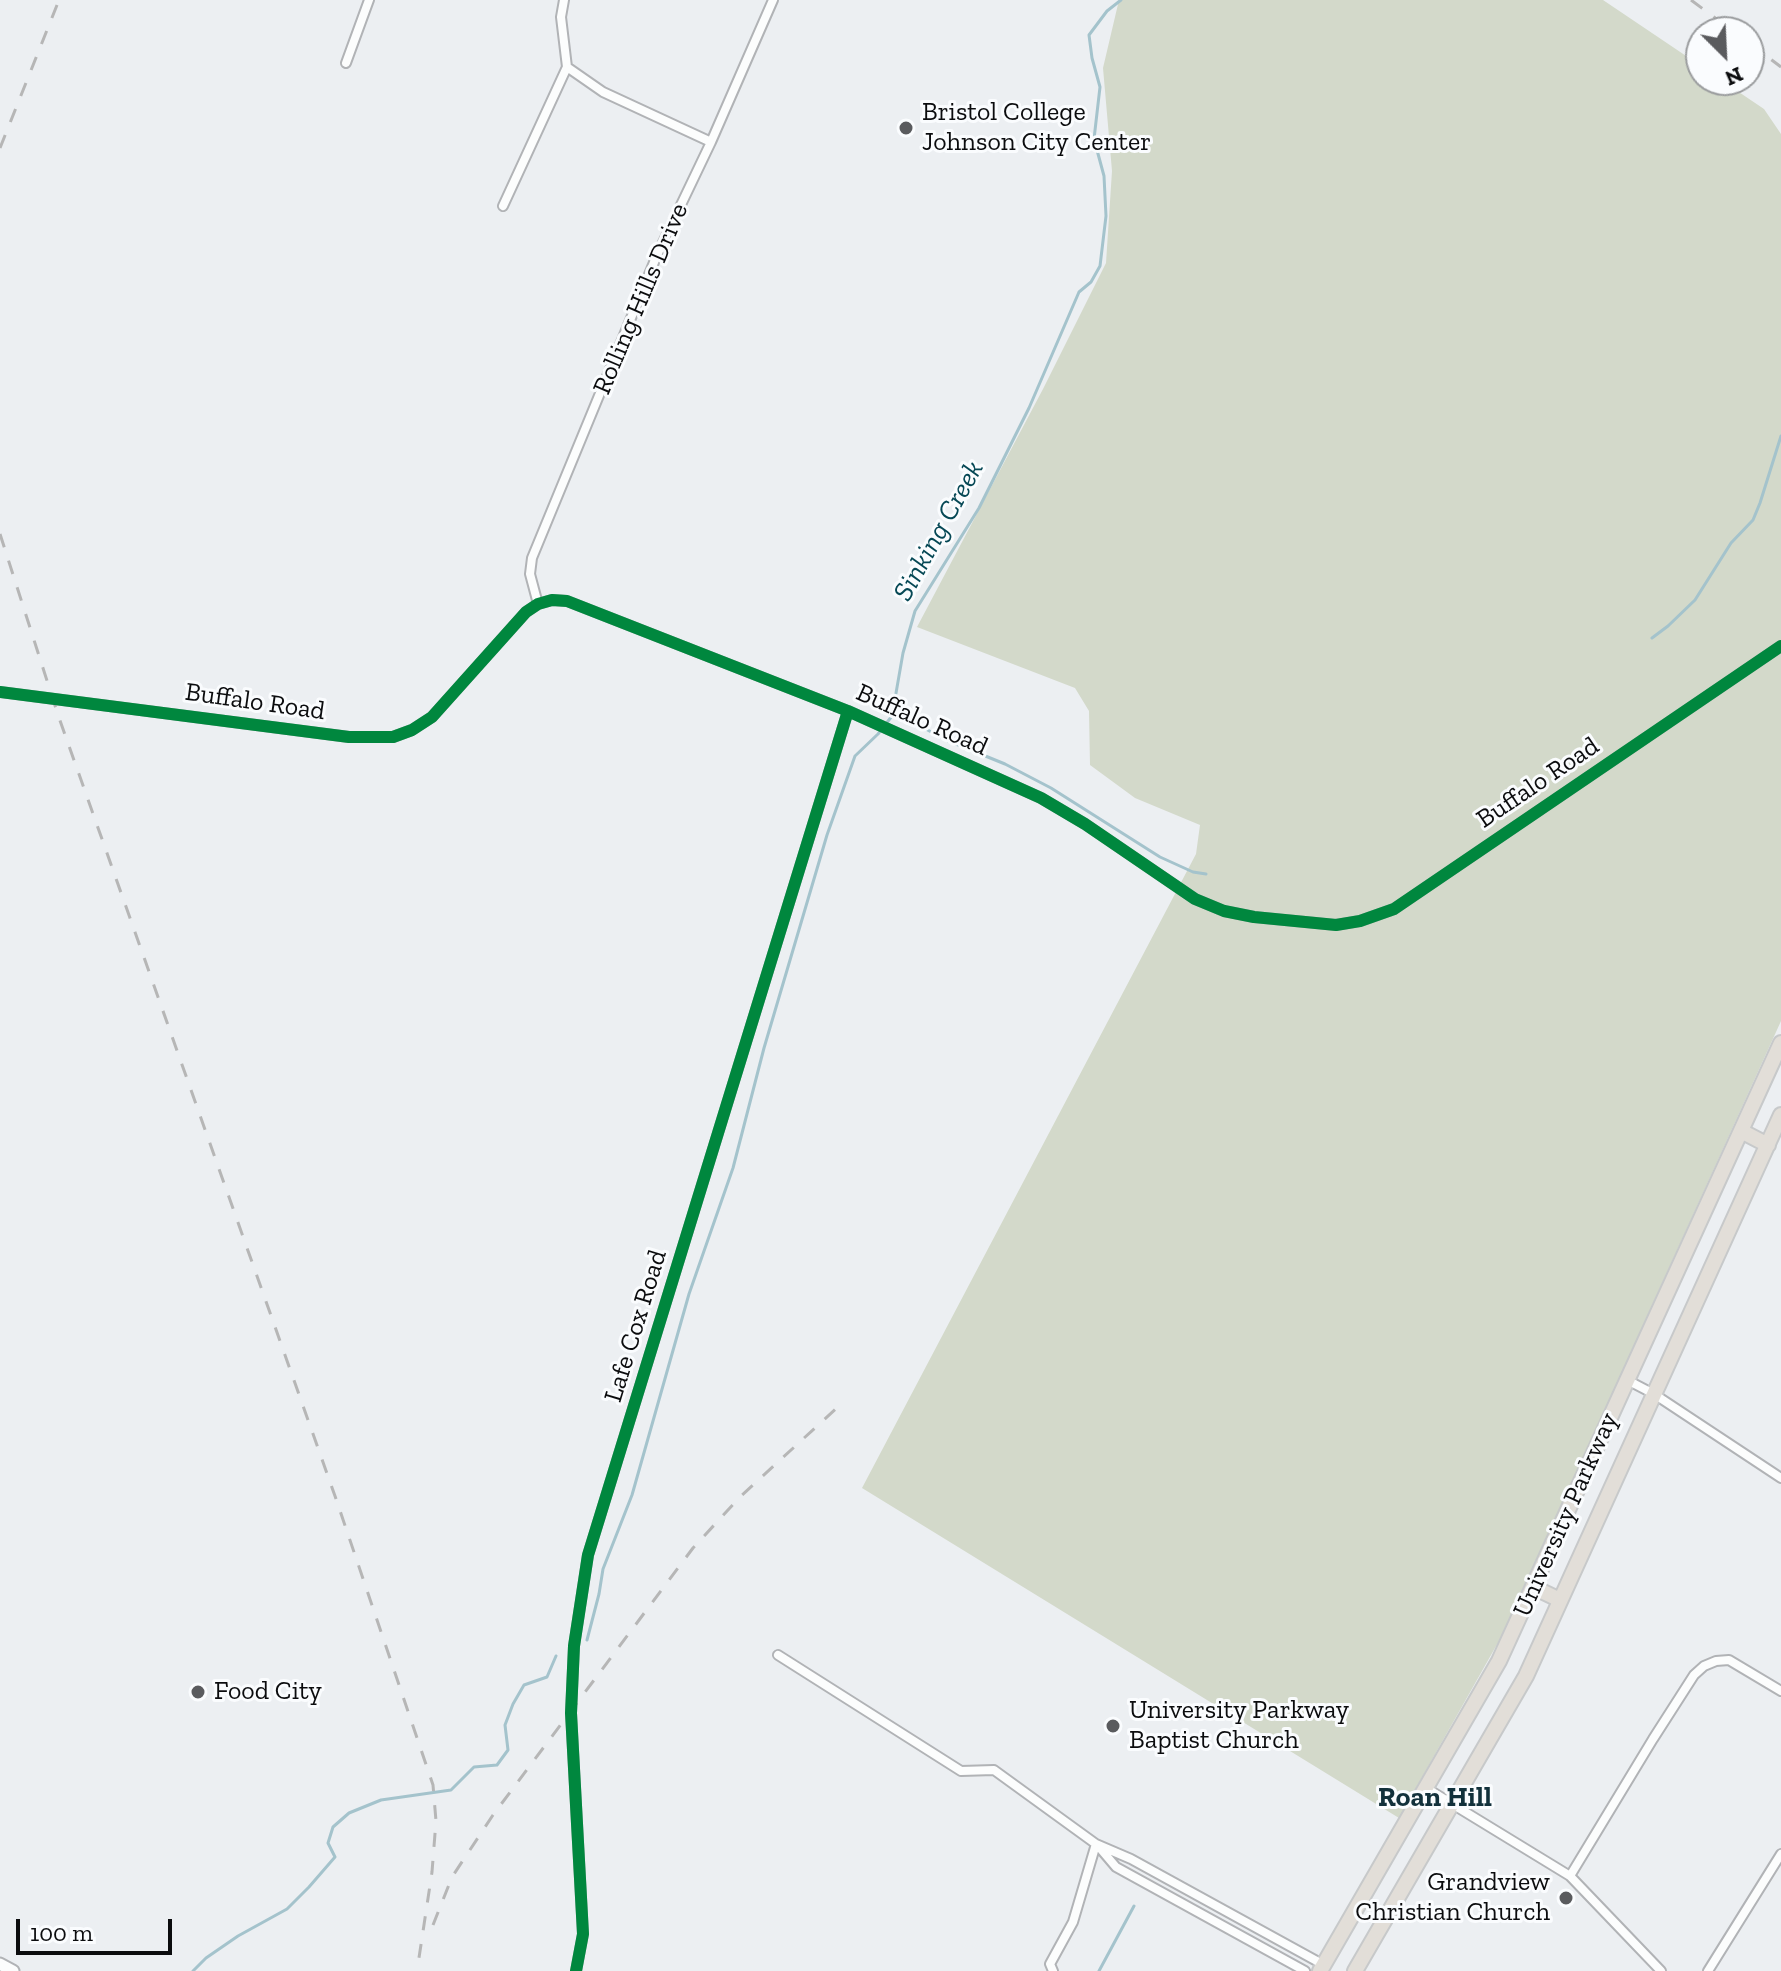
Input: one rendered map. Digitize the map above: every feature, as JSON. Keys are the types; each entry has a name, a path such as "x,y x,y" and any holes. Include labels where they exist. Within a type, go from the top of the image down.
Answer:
{"highway":[{"name":"University Parkway","path":"1322,1968 1499,1661 1781,1043"},
{"name":"University Parkway","path":"1355,1971 1526,1676 1781,1115"},
{"path":"1741,1131 1768,1145"},
{"path":"1533,1587 1560,1600"},
{"path":"1348,1924 1374,1938"}],"main road":[{"path":"0,1964 13,1971"}],"street":[{"path":"346,63 369,0"},
{"path":"503,206 567,67 561,17 564,0"},
{"name":"Rolling Hills Drive","path":"538,604 530,574 532,558 657,255 773,0"},
{"path":"567,67 603,92 711,142"},
{"name":"Buffalo Road","path":"0,692 349,737 393,737 412,730 432,717 526,612 552,600 567,601 848,711 1041,798 1195,899 1236,913 1336,925 1360,921 1394,909 1781,646"},
{"name":"Lafe Cox Road","path":"576,1971 583,1934 571,1713 574,1646 588,1555 848,711"},
{"path":"1627,1380 1654,1394 1781,1478"},
{"path":"778,1655 961,1771 994,1770 1096,1844 1131,1859 1322,1968"},
{"path":"1570,1876 1653,1739 1694,1675 1704,1666 1729,1660 1781,1691"},
{"path":"1426,1788 1570,1876 1661,1971"},
{"path":"1053,1971 1050,1964 1073,1922 1096,1844"},
{"path":"1096,1844 1116,1867 1305,1971"},
{"path":"1708,1971 1781,1854"}],"green space":[{"path":"1119,0 1603,0 1685,55 1685,96 1745,96 1764,109 1781,134 1781,1021 1504,1632 1399,1818 862,1488 1196,854 1200,825 1135,798 1090,765 1089,711 1075,688 917,627 1106,263 1112,171 1103,68"}],"waterway":[{"name":"Sinking Creek","path":"587,1640 603,1569 632,1495 689,1294 733,1168 764,1048 827,835 855,756 892,716 903,653 915,611 979,508 1029,408 1079,292 1091,282 1100,266 1106,216 1104,176 1094,139 1100,87 1089,35 1107,11 1121,0"},
{"path":"1652,638 1695,600 1731,543 1753,520 1781,436"},
{"path":"892,716 911,721 946,740 1005,764 1051,788 1160,857 1193,872 1206,874"},
{"name":"Sinking Creek","path":"193,1971 238,1936 287,1909 309,1887 335,1857 328,1843 333,1827 349,1813 381,1800 451,1790 474,1767 497,1765 508,1750 505,1725 513,1704 524,1685 547,1677 556,1656"},
{"path":"1099,1971 1134,1906"}],"railway":[{"path":"0,148 59,0"},
{"path":"1691,0 1712,16"},
{"path":"1765,55 1781,67"},
{"path":"0,534 58,715 335,1496 433,1785 436,1821 432,1872 417,1971"},
{"path":"433,1925 452,1877 493,1815 693,1548 740,1497 841,1404"}],"cycle path":[{"path":"0,692 349,737 393,737 412,730 432,717 526,612 552,600 567,601 848,711 1041,798 1195,899 1224,911 1254,917 1336,925 1360,921 1394,909 1781,646"},
{"path":"576,1971 583,1934 571,1713 574,1646 588,1555 848,711"}],"place":[{"name":"Bristol College Johnson City Center","path":"906,128"},
{"name":"Food City","path":"198,1692"},
{"name":"University Parkway Baptist Church","path":"1113,1726"},
{"name":"Grandview Christian Church","path":"1566,1898"}],"district":[{"name":"Roan Hill","path":"1435,1798"}]}
